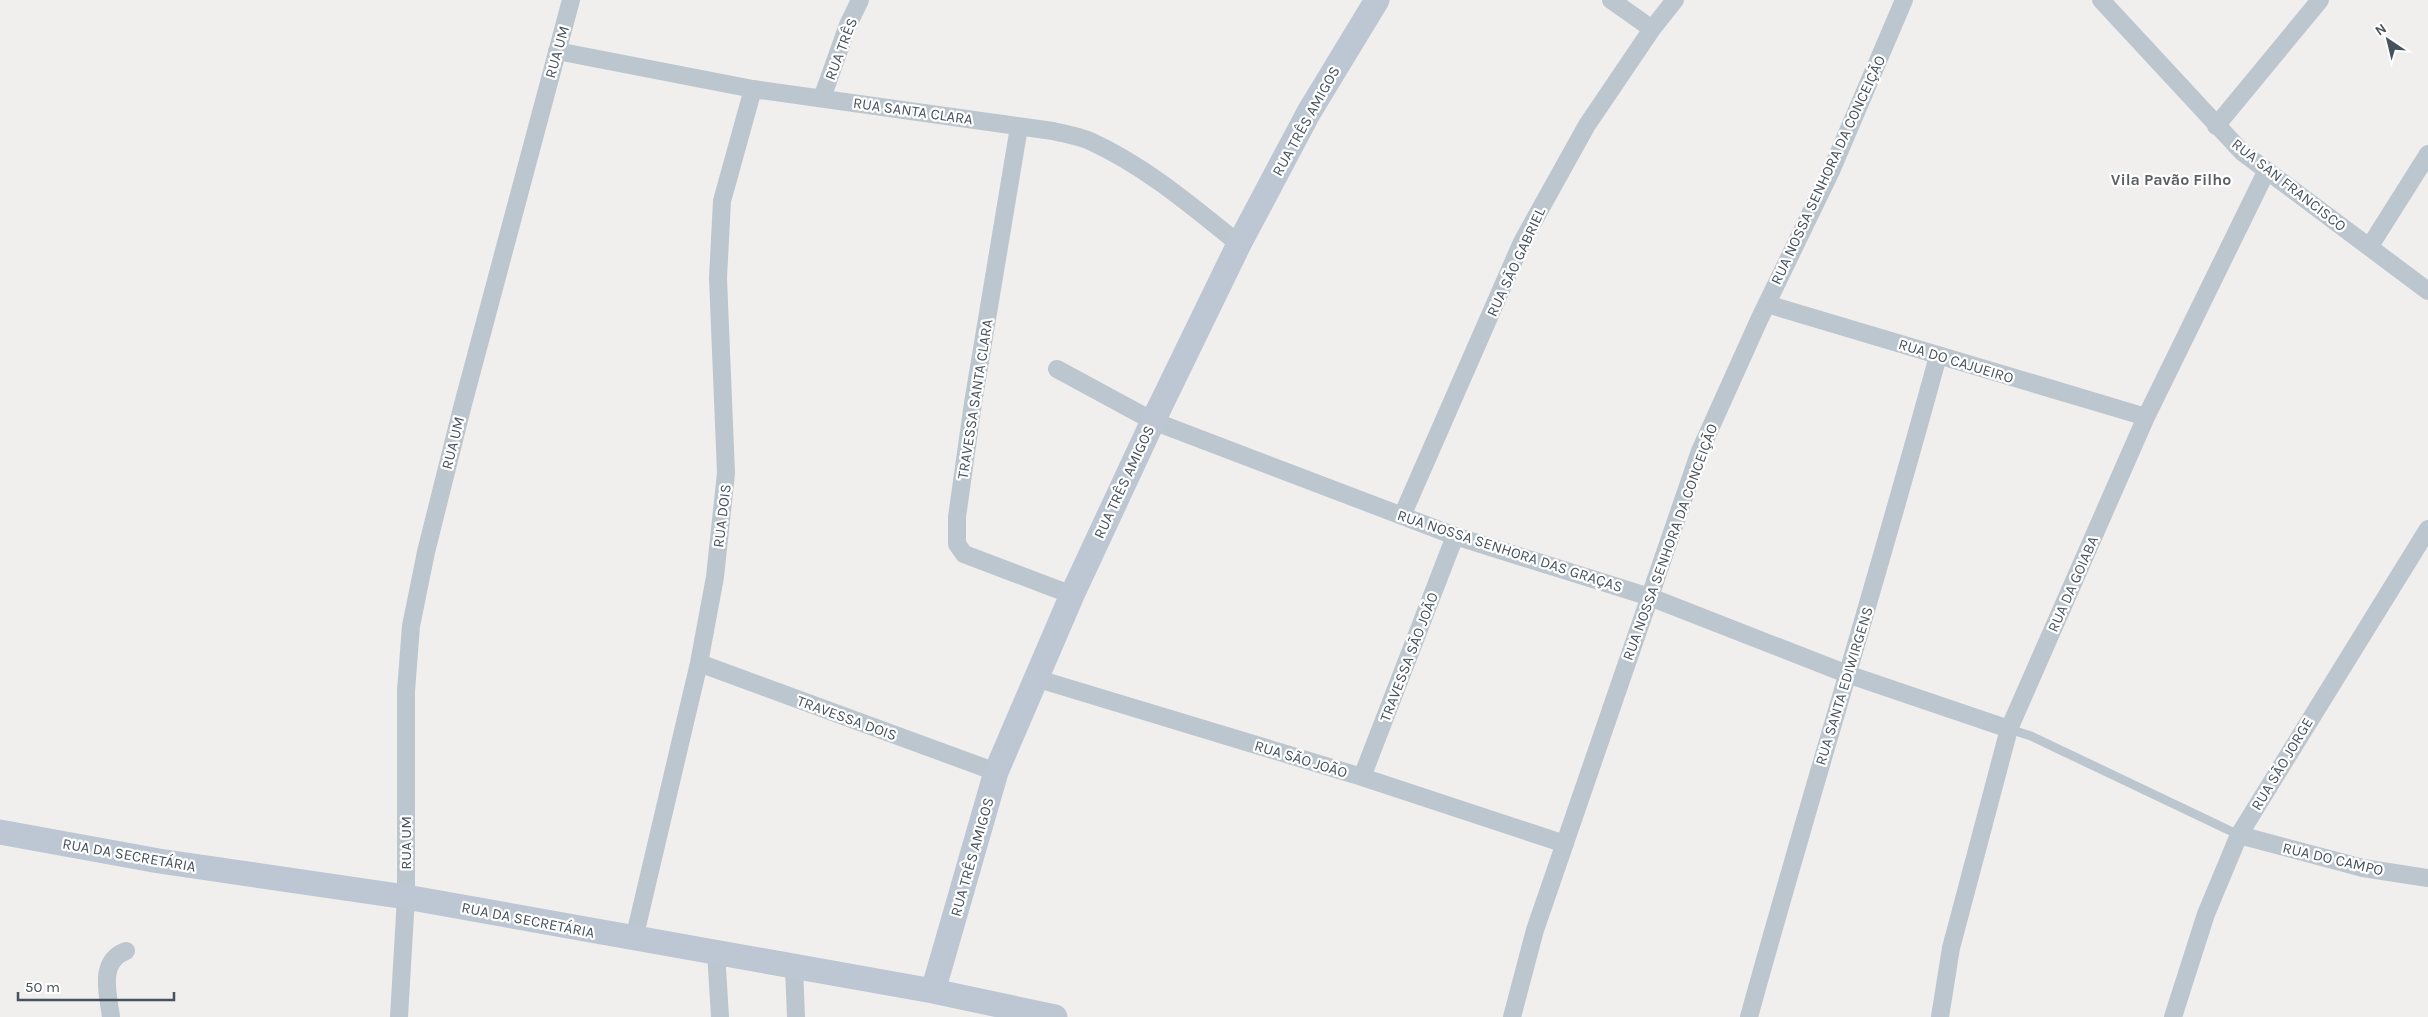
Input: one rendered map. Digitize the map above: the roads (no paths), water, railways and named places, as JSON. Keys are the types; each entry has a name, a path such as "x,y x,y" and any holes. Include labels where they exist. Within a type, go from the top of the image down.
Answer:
{"street":[{"name":"RUA UM","path":"399,1017 406,897 406,691 410,626 459,418 572,0"},
{"name":"RUA TRÊS","path":"822,98 848,25 860,0"},
{"name":"RUA TRÊS AMIGOS","path":"933,991 996,772 1072,595 1153,421 1240,244 1309,112 1377,0"},
{"path":"1611,0 1652,29"},
{"name":"RUA SÃO GABRIEL","path":"1402,516 1522,242 1587,125 1652,29 1675,0"},
{"name":"RUA NOSSA SENHORA DA CONCEIÇÃO","path":"1512,1017 1535,930 1700,451 1767,304 1831,171 1904,0"},
{"name":"RUA SAN FRANCISCO","path":"2101,0 2216,126 2266,172 2370,246 2428,291"},
{"path":"2216,126 2320,0"},
{"name":"RUA SANTA CLARA","path":"557,50 753,89 1053,131 1089,141 1125,160 1173,191 1240,244"},
{"name":"RUA DOIS","path":"634,939 699,663 715,577 726,473 718,278 722,201 738,135 753,89"},
{"name":"TRAVESSA SANTA CLARA","path":"1019,127 972,403 957,517 957,544 964,554 1072,595"},
{"path":"2370,246 2428,154"},
{"name":"RUA DA GOIABA","path":"1940,1017 1952,948 2009,729 2146,418 2266,172"},
{"name":"RUA DO CAJUEIRO","path":"1767,304 2146,418"},
{"name":"RUA SANTA EDIWIRGENS","path":"1749,1017 1888,538 1938,356"},
{"name":"RUA NOSSA SENHORA DAS GRAÇAS","path":"1057,369 1153,421 1402,516 1455,536 1650,597 1847,674 2009,729"},
{"name":"RUA SÃO JORGE","path":"2173,1017 2206,914 2239,834 2428,528"},
{"name":"TRAVESSA SÃO JOÃO","path":"1362,778 1455,536"},
{"name":"TRAVESSA DOIS","path":"699,663 996,772"},
{"name":"RUA SÃO JOÃO","path":"1035,678 1362,778 1565,844"},
{"name":"RUA DA SECRETÁRIA","path":"0,832 159,861 406,897 933,991 1055,1017"},
{"name":"RUA DO CAMPO","path":"2239,834 2363,868 2428,878"},
{"path":"111,1017 106,980 108,967 113,958 126,951"},
{"path":"716,952 720,1017"},
{"path":"794,967 796,1017"}],"lane":[{"path":"2009,729 2031,736 2239,834"}],"district":[{"name":"Vila Pavão Filho","path":"2171,179"}]}
